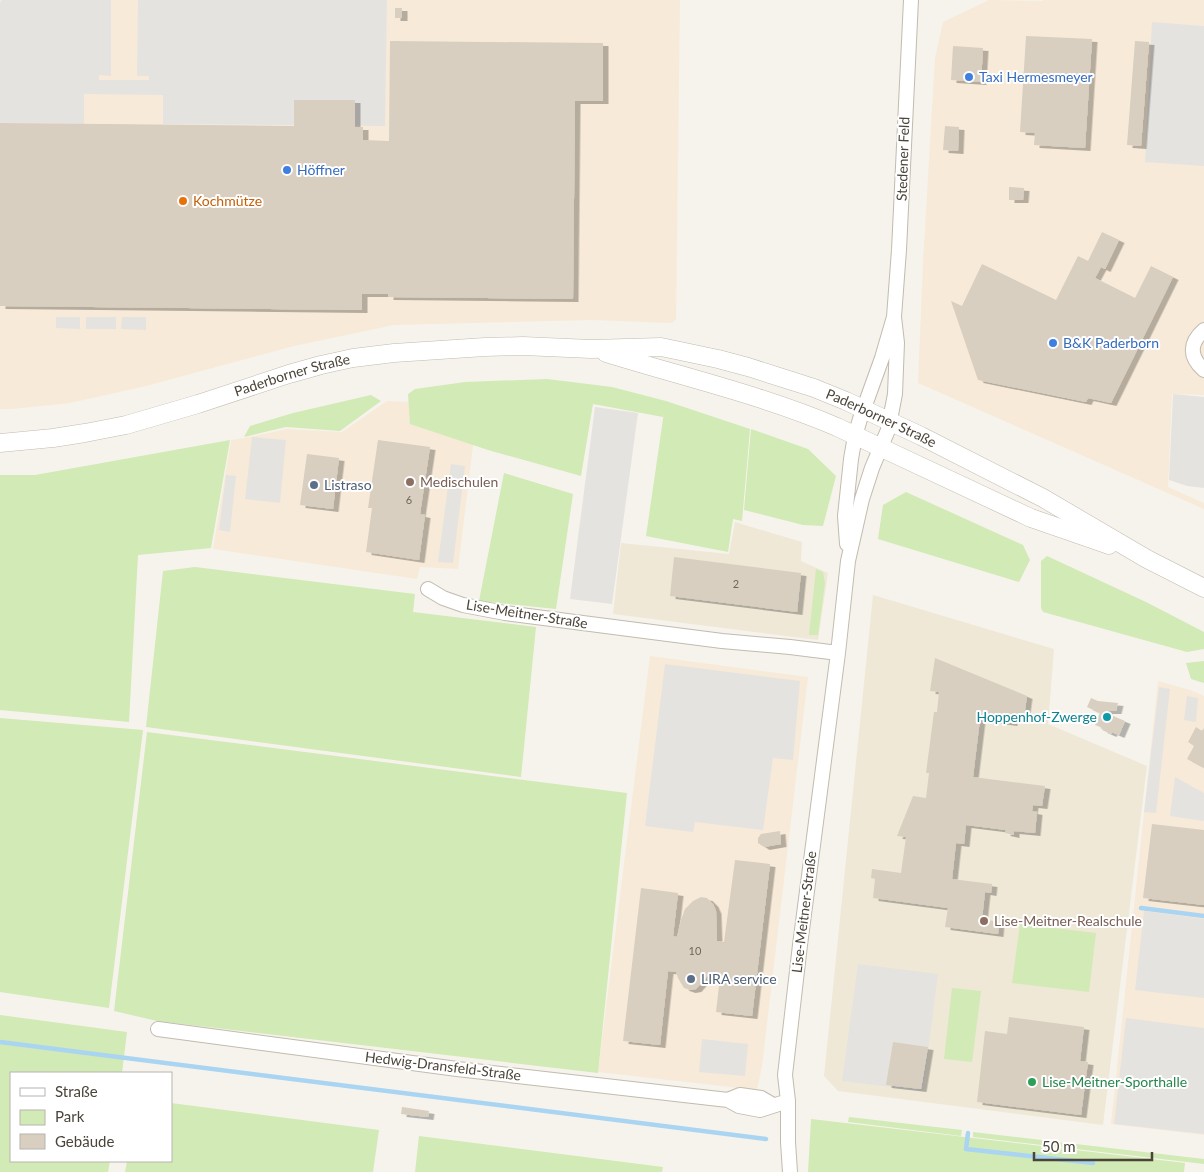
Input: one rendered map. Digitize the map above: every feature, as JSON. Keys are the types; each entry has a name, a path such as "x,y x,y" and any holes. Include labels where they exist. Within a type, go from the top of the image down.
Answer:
{"street":[{"name":"Stedener Feld","path":"880,447 890,421 895,394 897,343 894,317 911,0"},
{"name":"Stedener Feld","path":"863,409 876,377 894,317"},
{"path":"1204,330 1194,341 1193,353 1195,360 1204,370"},
{"name":"Paderborner Straße","path":"0,443 53,438 126,425 289,374 353,358 413,351 485,347 523,346 591,349 661,347 748,367 814,388 846,401 1043,498 1147,559 1204,588"},
{"name":"Paderborner Straße","path":"591,349 726,388 804,414 880,447 1031,518 1147,559"},
{"name":"Lise-Meitner-Straße","path":"848,561 845,516 851,459 863,409"},
{"name":"Lise-Meitner-Straße","path":"790,1172 788,1101 785,1075 800,945 848,561 865,488 880,447"},
{"name":"Lise-Meitner-Straße","path":"428,589 443,598 463,605 505,613 722,641 838,653"},
{"name":"Hedwig-Dransfeld-Straße","path":"158,1029 467,1070 728,1100 740,1095 761,1098 773,1105 788,1101"}],"shaded area":[{"path":"0,0 680,0 676,319 672,323 592,320 394,325 294,346 146,386 70,403 0,409"},
{"path":"2,0 111,0 111,76 99,75 99,80 149,80 149,76 137,76 138,0 387,0 385,126 163,124 163,95 84,94 84,124 0,123 0,3"},
{"path":"989,0 1204,0 1204,395 1172,394 1168,487 1204,503 1204,509 918,383 935,58 943,22"},
{"path":"1152,22 1204,26 1204,166 1145,162"},
{"path":"56,317 80,317 80,329 56,328"},
{"path":"86,317 116,317 116,329 86,329"},
{"path":"122,317 146,317 146,330 121,329"},
{"path":"1173,394 1204,397 1204,488 1187,486 1169,480"},
{"path":"387,401 478,405 458,569 420,567 417,579 213,549 231,440 287,429 342,432"},
{"path":"595,407 638,413 612,604 570,599"},
{"path":"252,437 286,440 280,503 245,499"},
{"path":"451,464 465,466 453,563 438,562"},
{"path":"226,475 236,476 230,532 219,530"},
{"path":"735,522 802,542 801,561 828,573 818,640 613,614 621,543 729,554"},
{"name":"Lise-Meitner-Realschule","path":"873,595 1054,649 1048,724 1147,766 1103,1125 838,1091 824,1076"},
{"path":"650,656 808,677 762,1066 757,1090 598,1072"},
{"path":"665,664 800,681 793,760 773,758 763,830 695,822 693,832 645,826"},
{"path":"1158,681 1204,696 1204,1135 1111,1124"},
{"path":"1159,687 1170,689 1156,813 1144,812"},
{"path":"1187,696 1198,698 1196,722 1184,720"},
{"path":"1175,777 1204,793 1204,821 1170,816"},
{"path":"1144,911 1204,919 1204,998 1135,990"},
{"path":"858,964 938,974 923,1091 842,1081"},
{"path":"1126,1018 1204,1028 1204,1134 1114,1124"},
{"path":"702,1039 748,1044 745,1076 699,1072"}],"green space":[{"path":"547,379 612,387 666,401 750,429 742,521 733,519 728,552 646,536 664,412 663,417 593,404 581,476 488,450 410,424 408,394 415,389 465,382"},
{"path":"371,395 381,401 340,431 286,427 244,437 250,426 293,413"},
{"path":"751,429 808,449 836,476 823,526 803,525 744,510"},
{"path":"230,440 211,548 138,555 129,722 0,710 0,475 35,475"},
{"path":"504,473 573,494 556,609 479,601"},
{"path":"906,492 1023,545 1030,560 1019,582 878,539 883,505"},
{"path":"1047,556 1146,602 1204,632 1204,649 1187,652 1043,612 1041,608 1041,561"},
{"path":"195,567 415,594 413,612 536,627 521,777 146,727 163,571"},
{"path":"816,569 823,572 825,583 818,635 809,635"},
{"path":"1204,661 1204,683 1191,679 1186,663"},
{"path":"0,718 143,730 109,1008 0,992"},
{"path":"147,732 627,793 598,1073 157,1021 114,1011"},
{"path":"1020,924 1096,933 1089,992 1012,983"},
{"path":"952,988 981,991 972,1062 944,1059"},
{"path":"0,1015 127,1032 122,1072 10,1072 10,1162 110,1162 108,1172 0,1172"},
{"path":"172,1103 379,1130 373,1172 125,1172 127,1162 172,1162"},
{"path":"849,1117 962,1130 961,1136 848,1122"},
{"path":"811,1119 1185,1163 1184,1172 808,1172"},
{"path":"973,1132 1204,1159 1204,1164 973,1137"},
{"path":"419,1136 663,1167 662,1172 415,1172"}],"building":[{"path":"395,8 402,8 402,18 395,18"},
{"path":"1026,36 1092,39 1085,148 1034,145 1035,133 1020,132"},
{"name":"Höffner","path":"390,41 603,43 603,101 575,101 573,299 388,297 388,294 362,294 362,310 0,306 0,123 294,126 294,100 355,100 355,127 363,127 363,140 389,141"},
{"path":"1135,41 1149,42 1141,146 1127,145"},
{"path":"953,46 983,48 981,82 951,80"},
{"path":"945,126 959,127 958,151 943,150"},
{"path":"1009,187 1024,188 1023,200 1009,200"},
{"name":"B&K Paderborn","path":"1102,232 1119,240 1105,269 1101,267 1095,278 1135,298 1151,266 1173,277 1111,403 1088,398 1086,402 978,380 951,301 962,306 982,264 1056,300 1078,256 1088,261"},
{"path":"378,440 430,447 420,514 425,515 419,560 366,552 372,508 368,508"},
{"path":"307,454 339,458 333,509 300,505"},
{"path":"674,557 801,573 797,612 670,596"},
{"path":"935,658 1027,696 1024,717 1012,715 1012,723 980,719 973,777 1045,786 1042,806 1033,805 1032,811 1037,812 1035,833 1014,831 1014,835 1005,833 1006,830 966,825 964,844 956,843 952,879 992,884 991,893 985,892 982,919 999,922 998,934 945,927 948,908 873,898 875,879 871,878 872,869 901,873 906,837 897,836 913,796 926,798 929,773 926,773 934,712 937,712 939,692 930,691"},
{"name":"Hoppenhof-Zwerge","path":"1091,698 1098,701 1118,703 1116,711 1107,711 1106,713 1125,721 1119,735 1112,732 1111,734 1095,725 1100,713 1087,707"},
{"path":"1196,727 1202,731 1204,728 1204,768 1187,759 1194,746 1188,742"},
{"path":"1152,824 1204,830 1204,905 1143,898"},
{"path":"780,831 781,844 764,847 758,843 758,838 761,834"},
{"path":"735,860 770,864 752,1016 716,1012 720,977 708,975 696,989 690,990 684,988 676,972 668,971 660,1045 623,1041 641,888 678,893 673,936 677,937 685,909 693,901 701,897 707,898 713,904 716,911 717,941 724,942"},
{"name":"Lise-Meitner-Sporthalle","path":"1009,1017 1084,1027 1080,1061 1088,1062 1081,1115 977,1102 985,1031 1007,1034"},
{"path":"893,1042 928,1047 921,1089 886,1085"},
{"path":"402,1107 429,1111 428,1117 401,1114"}],"waterway":[{"path":"1141,908 1204,916"},
{"path":"0,1042 766,1139"},
{"path":"968,1133 966,1149 1093,1163"}],"place":[{"name":"Taxi Hermesmeyer","path":"969,77"},
{"name":"Höffner","path":"287,170"},
{"name":"Kochmütze","path":"183,201"},
{"name":"B&K Paderborn","path":"1053,343"},
{"name":"Medischulen","path":"410,482"},
{"name":"Listraso","path":"314,485"},
{"name":"Hoppenhof-Zwerge","path":"1107,717"},
{"name":"Lise-Meitner-Realschule","path":"984,921"},
{"name":"LIRA service","path":"691,979"},
{"name":"Lise-Meitner-Sporthalle","path":"1032,1082"}]}
